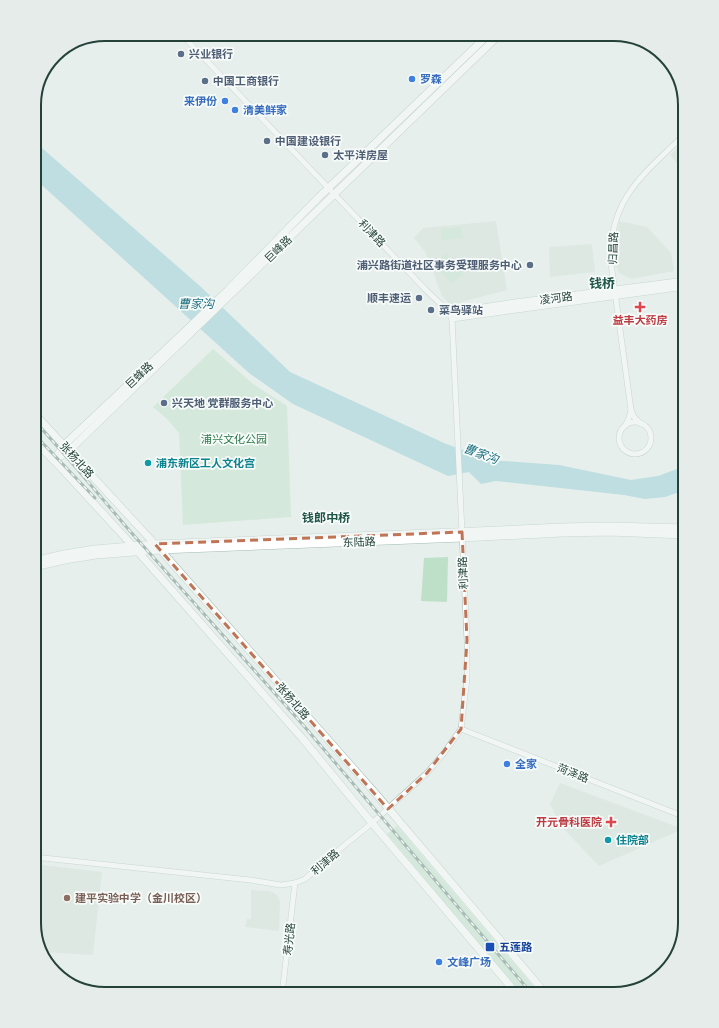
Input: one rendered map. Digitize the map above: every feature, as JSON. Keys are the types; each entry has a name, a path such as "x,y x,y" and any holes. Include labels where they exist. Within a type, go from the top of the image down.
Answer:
{"main road":[{"name":"巨峰路","path":"228,293 329,188 481,41"},
{"name":"巨峰路","path":"54,460 228,293 335,194 493,41"},
{"name":"凌河路","path":"615,293 678,282"},
{"name":"凌河路","path":"451,316 515,303 678,287"},
{"name":"张杨北路","path":"41,421 158,547 388,808 540,987"},
{"name":"张杨北路","path":"41,447 134,548 302,738 511,987"},
{"name":"东陆路","path":"462,535 570,527 678,528"},
{"name":"东陆路","path":"41,560 109,547 134,548 546,533 593,532 678,535"},
{"name":"东陆路","path":"41,566 134,548"}],"street":[{"name":"利津路","path":"41,858 250,880 281,885 295,883 305,879 372,823 427,773 444,753 461,729 467,678 467,648 451,316 188,41"},
{"name":"归昌路","path":"631,410 629,418 619,436 620,444 625,451 636,454 647,448 650,436 647,429 634,417 631,410 611,263 610,247 614,222 627,196 640,178 678,141"},
{"path":"625,426 632,423 640,424"},
{"name":"菏泽路","path":"461,729 678,814"},
{"name":"寿光路","path":"283,987 295,883"}],"highlighted area":[{"path":"462,532 467,640 461,729 427,773 388,809 155,544"}],"shaded area":[{"path":"678,148 678,165 670,155"},
{"path":"496,221 507,290 450,305 442,296 426,253 414,238 423,228"},
{"path":"619,221 647,227 671,253 674,271 631,279 619,273 615,262"},
{"path":"592,244 595,272 550,277 549,247"},
{"name":"开元骨科医院","path":"560,783 678,827 678,831 599,866 563,828 550,804"},
{"name":"建平实验中学（金川校区）","path":"41,865 102,872 93,955 49,952 43,940 41,923"},
{"path":"251,890 270,891 277,895 280,901 279,931 245,927 247,919 251,919"}],"green space":[{"path":"461,227 463,238 442,240 441,229"},
{"path":"446,253 464,274 452,284 434,264"},
{"name":"浦兴文化公园","path":"213,349 253,384 287,406 291,517 183,525 179,433 167,419 153,407"},
{"path":"448,557 447,602 421,601 424,558"},
{"path":"397,826 534,987 516,987 387,834"}],"water":[{"name":"曹家沟","path":"41,147 201,287 290,372 444,443 489,460 559,465 631,480 658,476 678,469 678,492 665,497 645,499 624,495 496,481 481,484 469,472 448,476 293,404 249,373 41,184"}],"railway":[{"path":"41,428 129,530 304,726 526,987"},
{"path":"41,441 95,498"}],"place":[{"name":"兴业银行","path":"181,54"},
{"name":"罗森","path":"412,79"},
{"name":"中国工商银行","path":"205,81"},
{"name":"来伊份","path":"225,101"},
{"name":"清美鲜家","path":"235,110"},
{"name":"中国建设银行","path":"267,141"},
{"name":"太平洋房屋","path":"325,155"},
{"name":"浦兴路街道社区事务受理服务中心","path":"530,265"},
{"name":"顺丰速运","path":"419,298"},
{"name":"益丰大药房","path":"640,307"},
{"name":"菜鸟驿站","path":"431,310"},
{"name":"兴天地 党群服务中心","path":"164,403"},
{"name":"浦东新区工人文化宫","path":"148,463"},
{"name":"全家","path":"507,764"},
{"name":"开元骨科医院","path":"611,822"},
{"name":"住院部","path":"608,840"},
{"name":"建平实验中学（金川校区）","path":"67,898"},
{"name":"五莲路","path":"490,947"},
{"name":"文峰广场","path":"439,962"}],"district":[{"name":"钱桥","path":"602,283"},
{"name":"钱郎中桥","path":"326,518"}]}
